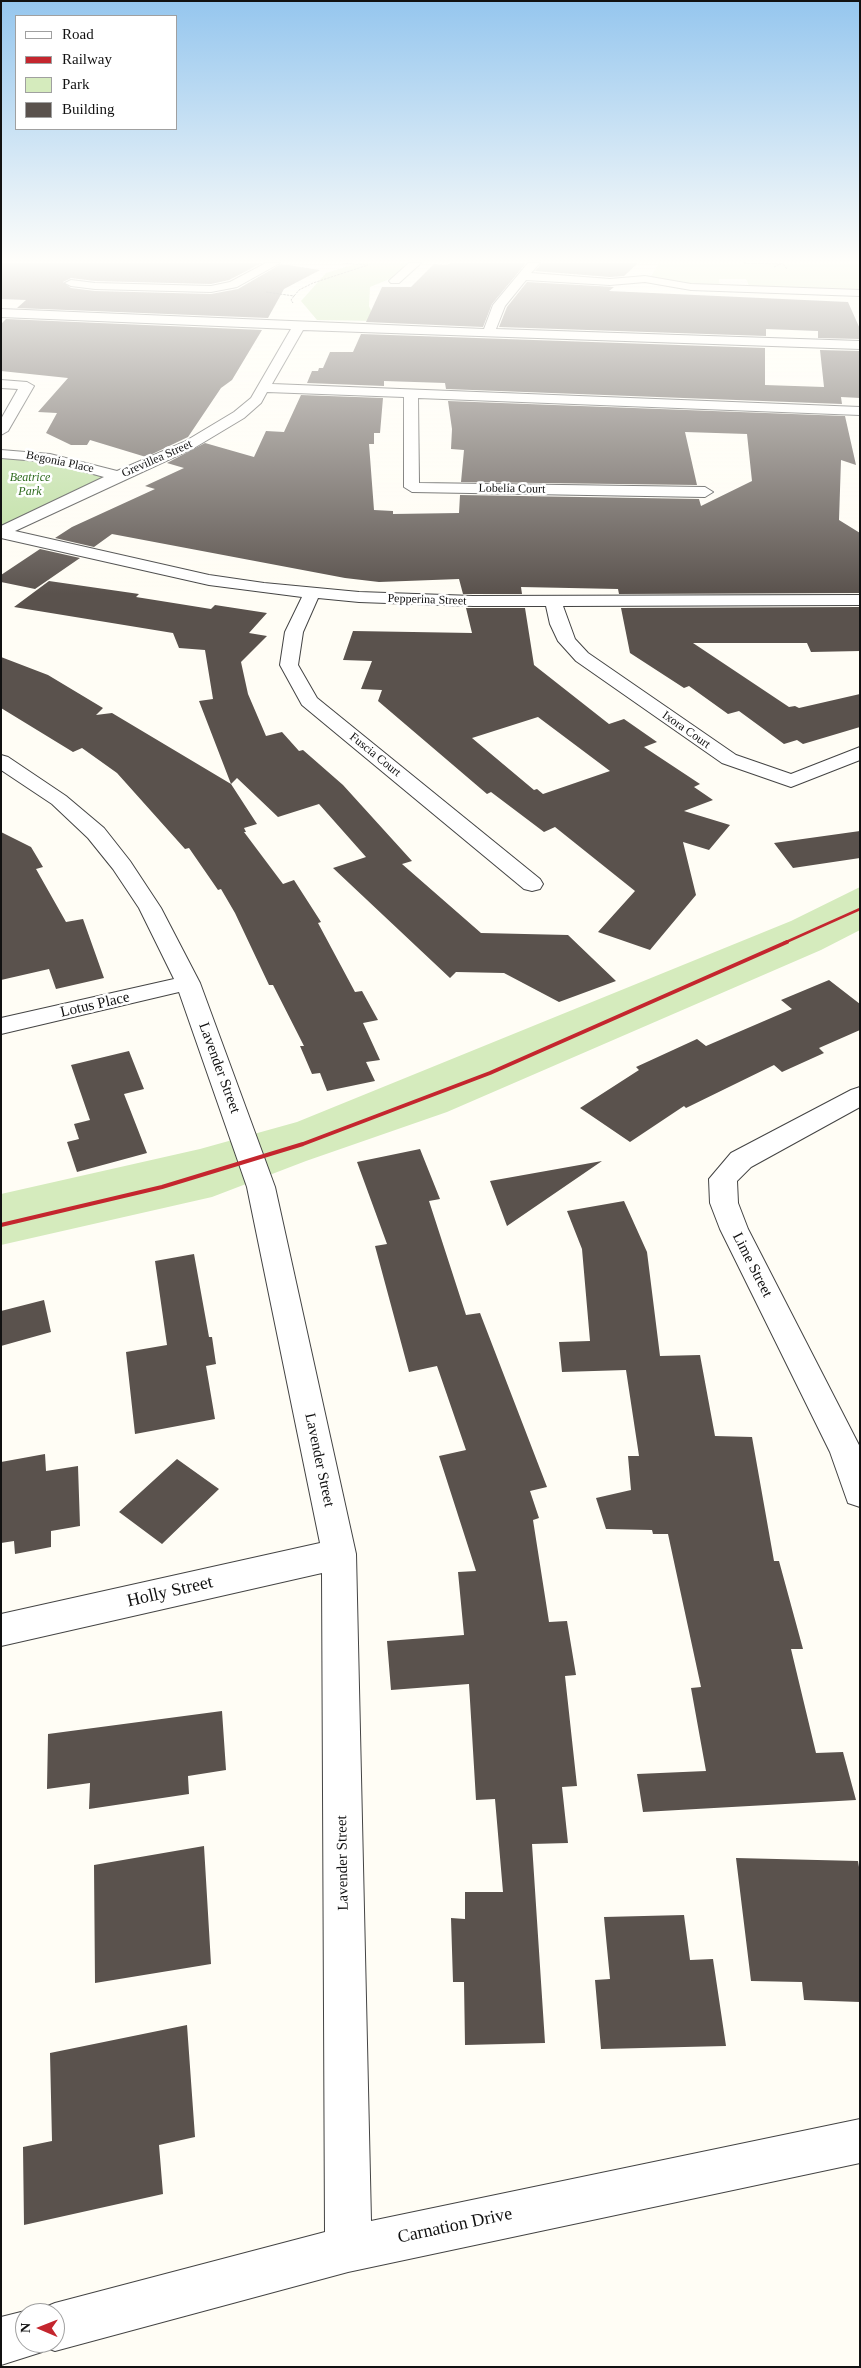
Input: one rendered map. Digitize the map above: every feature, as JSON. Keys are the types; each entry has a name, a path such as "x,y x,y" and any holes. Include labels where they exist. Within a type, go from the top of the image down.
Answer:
{"street":[{"name":"Grevillea Street","path":"1,532 218,430 239,416 256,400 272,374"},
{"path":"1,384 27,386 1,431"},
{"path":"264,388 860,411"},
{"name":"Lobelia Court","path":"411,394 412,487 705,492"},
{"name":"Begonia Place","path":"1,454 50,458 118,476"},
{"name":"Pepperina Street","path":"1,532 209,580 312,593 411,600 860,600"},
{"name":"Fuscia Court","path":"312,593 294,632 289,665 309,701 532,884"},
{"name":"Ixora Court","path":"553,601 559,624 568,641 582,657 729,759 791,781 860,753"},
{"name":"Lavender Street","path":"1,761 59,800 96,833 122,866 150,908 188,983 261,1187 339,1554 348,2249"},
{"name":"Lotus Place","path":"1,1026 188,983"},
{"name":"Lime Street","path":"860,1096 748,1156 723,1179 724,1203 734,1229 846,1452 860,1493"},
{"name":"Holly Street","path":"1,1630 339,1554"},
{"name":"Carnation Drive","path":"65,2324 348,2249 860,2141"},
{"path":"1,2341 15,2338"}],"green space":[{"name":"Beatrice Park","path":"1,454 123,473 1,530"},
{"path":"860,887 860,930 821,950 447,1112 306,1161 212,1197 1,1245 1,1194 200,1149 297,1122 791,921"}],"building":[{"path":"25,374 236,374 232,380 221,388 188,437 146,457 90,440 87,445 71,445 46,433 57,413 38,412 68,378"},
{"path":"311,374 765,374 765,385 824,387 823,374 860,374 860,398 841,397 842,404 446,389 445,383 384,381 384,386 307,383"},
{"path":"301,395 383,398 380,433 374,433 374,444 369,444 374,510 393,511 393,514 459,513 460,495 699,499 701,506 752,481 747,434 685,432 697,485 461,482 464,450 451,449 452,429 448,401 845,416 856,465 841,460 839,520 860,533 860,593 619,594 618,589 521,587 522,594 463,594 459,579 379,582 345,578 112,534 94,547 55,538 72,527 155,489 145,486 184,468 167,463 205,443 254,457 266,431 284,432"},
{"path":"40,549 80,558 35,589 1,582 1,575"},
{"path":"49,581 139,594 136,597 211,609 215,605 267,613 249,633 267,636 241,662 248,694 266,736 282,732 299,751 303,750 343,785 412,861 402,864 481,933 568,935 616,981 559,1002 504,973 456,972 450,978 333,868 366,857 319,804 278,817 237,778 231,784 199,701 213,699 205,650 179,648 173,633 14,607"},
{"path":"860,607 860,651 811,652 807,643 693,643 789,707 795,706 799,708 860,694 860,727 803,744 797,740 784,744 739,711 728,714 689,686 684,688 630,653 621,608"},
{"path":"466,608 525,608 534,665 609,724 624,719 657,742 644,747 700,784 694,787 713,800 684,811 730,825 709,850 683,842 696,895 650,950 598,932 635,891 555,827 544,832 491,792 487,794 378,701 382,690 361,689 372,661 343,660 353,631 472,633","holes":["538,717 610,771 543,794 537,789 534,790 472,738"]},
{"path":"1,657 48,675 103,708 96,715 112,713 231,784 257,824 244,828 246,832 244,832 283,884 294,880 321,922 318,923 355,992 362,991 378,1020 363,1023 380,1060 366,1062 375,1081 327,1091 320,1073 312,1074 300,1046 304,1046 273,985 269,985 235,913 221,889 218,890 189,848 185,849 117,773 82,748 73,752 1,708"},
{"path":"860,831 860,858 793,868 774,843"},
{"path":"1,832 31,847 43,867 36,869 66,922 83,919 104,978 56,989 49,969 1,980"},
{"path":"829,980 860,1004 860,1030 819,1048 824,1053 782,1072 774,1065 686,1108 684,1106 630,1142 580,1108 639,1070 636,1067 697,1039 706,1046 792,1009 781,1000"},
{"path":"129,1051 144,1089 124,1094 147,1153 77,1172 67,1142 79,1139 74,1124 90,1120 71,1065"},
{"path":"420,1149 440,1199 429,1201 466,1315 480,1313 547,1487 530,1491 539,1518 533,1520 549,1622 567,1621 576,1675 565,1676 577,1786 562,1787 568,1843 532,1844 545,2043 465,2045 464,1982 453,1982 451,1918 465,1919 465,1892 503,1892 495,1799 476,1800 469,1684 391,1690 387,1641 464,1635 458,1572 476,1571 439,1456 466,1450 437,1366 409,1372 375,1246 387,1244 357,1162"},
{"path":"602,1161 507,1226 490,1181"},
{"path":"624,1201 647,1252 660,1356 700,1355 715,1436 752,1437 774,1561 779,1561 803,1649 791,1649 816,1753 843,1752 856,1800 643,1812 637,1774 706,1771 691,1688 701,1687 668,1534 653,1534 652,1530 606,1529 596,1498 631,1490 628,1456 639,1456 626,1370 562,1372 559,1342 590,1341 582,1249 567,1211"},
{"path":"194,1254 209,1337 212,1337 216,1364 206,1366 215,1419 135,1434 126,1352 167,1345 155,1261"},
{"path":"44,1300 51,1332 1,1346 1,1311"},
{"path":"45,1454 46,1471 78,1466 80,1526 51,1531 51,1547 15,1554 14,1541 1,1543 1,1462"},
{"path":"177,1459 219,1489 162,1544 119,1512"},
{"path":"222,1711 226,1770 188,1776 189,1794 89,1809 90,1783 47,1789 48,1734"},
{"path":"204,1846 211,1964 95,1983 94,1865"},
{"path":"736,1858 858,1861 860,1873 860,2002 804,2000 802,1982 751,1981"},
{"path":"684,1915 690,1960 713,1959 726,2046 601,2049 595,1980 610,1979 604,1917"},
{"path":"187,2025 195,2137 159,2145 163,2194 24,2225 23,2147 52,2141 50,2053"}],"railway":[{"path":"784,943 860,909"},
{"path":"1,1225 162,1187 303,1144 490,1073 787,942"}]}
